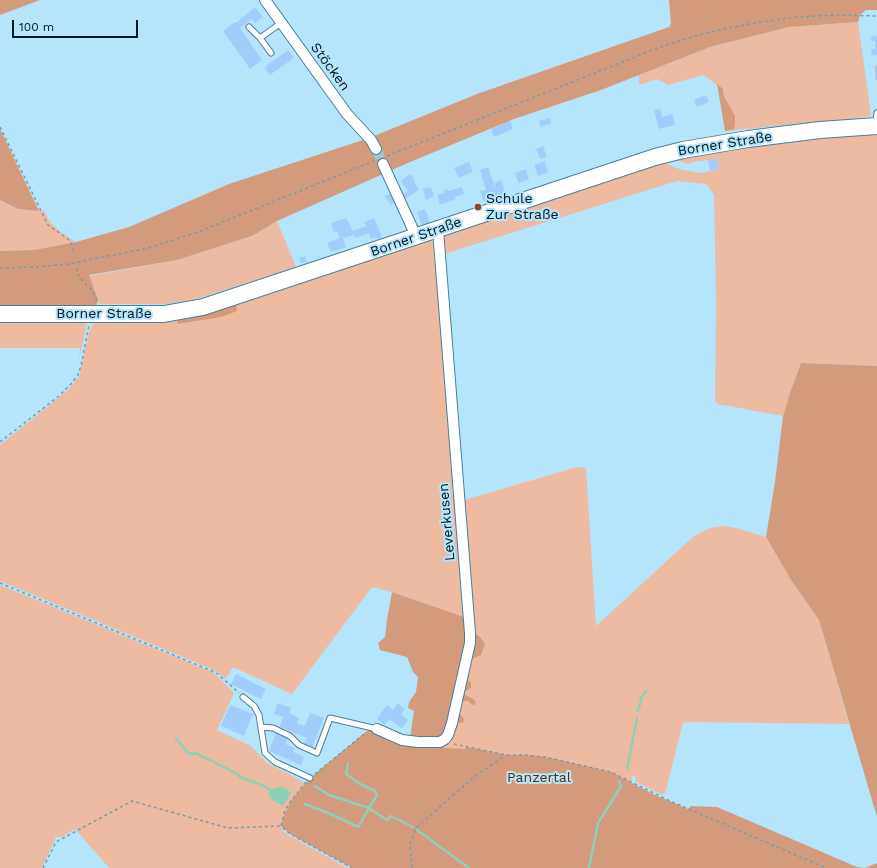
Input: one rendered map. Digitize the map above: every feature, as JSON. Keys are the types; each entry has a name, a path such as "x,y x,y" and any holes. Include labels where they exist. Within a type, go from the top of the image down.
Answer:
{"main road":[{"name":"Borner Straße","path":"0,314 164,314 203,308 572,184 674,152 748,139 877,122"}],"street":[{"name":"Stöcken","path":"265,0 347,114 369,138 376,149"},
{"path":"382,160 416,236"},
{"name":"Leverkusen","path":"438,230 470,633 470,643 452,724 445,739"},
{"path":"377,730 402,740 440,742 445,739"}],"lane":[{"path":"260,38 281,23"},
{"path":"250,27 271,53"},
{"path":"243,697 254,706 260,715 265,754 275,762 310,778"},
{"path":"261,727 273,728 290,736 299,745 317,753 330,718 377,730"}],"path":[{"path":"0,268 68,264 148,248 198,232 382,160 630,58 703,34 742,25 797,17 839,15 877,16"},
{"path":"0,127 48,225 68,239 72,245 74,254"},
{"path":"0,442 63,392 78,375 96,314 94,295 80,278 77,268"},
{"path":"0,583 212,670 243,697"},
{"path":"281,826 285,810 290,801 310,778 367,731 377,730"},
{"path":"445,739 466,747 506,755 545,757 611,772 670,801 826,868"},
{"path":"412,868 410,844 416,828 474,777 506,755"},
{"path":"43,868 56,842 132,801 228,828 281,826 290,834 352,868"}],"green space":[{"path":"0,0 40,0 0,15"},
{"path":"669,0 877,0 877,10 866,10 860,15 858,22 789,27 710,47 601,90 514,119 410,162 277,221 252,236 177,260 89,275 98,300 96,307 0,308 0,251 34,250 76,242 129,227 229,184 369,138 477,94 669,27 671,23"},
{"path":"858,22 871,115 868,117 734,130 735,125 727,100 723,94 723,89 703,75 668,85 657,79 639,85 639,75 710,47 789,27"},
{"path":"717,84 723,89 723,94 735,116 734,130 725,131"},
{"path":"0,129 39,211 18,209 0,200"},
{"path":"877,131 877,366 801,363 783,416 718,404 715,401 716,301 714,195 706,184 677,181 444,254 443,235 662,162 682,170 701,173 719,169 718,159 688,164 675,159 700,151"},
{"path":"0,200 18,209 45,211 52,224 63,234 76,242 34,250 0,251"},
{"path":"277,221 296,267 193,300 166,304 99,304 89,276 177,260 252,236"},
{"path":"431,240 435,244 467,618 392,592 372,587 292,694 233,667 226,679 209,668 0,581 0,445 68,390 79,377 89,331 93,324 236,303"},
{"path":"236,303 237,311 221,317 177,324 178,318"},
{"path":"0,319 83,322 87,324 79,359 80,348 0,348"},
{"path":"801,363 877,366 877,817 819,620 791,580 766,537 775,482 783,416"},
{"name":"Panzertal","path":"577,467 586,468 596,626 694,536 710,528 724,526 766,537 791,580 819,620 849,724 685,722 683,723 665,794 663,793 662,795 635,781 636,777 632,775 630,793 352,868 290,834 281,826 283,831 288,835 348,868 109,868 75,829 62,837 56,837 42,868 0,868 0,585 212,672 234,693 217,730 251,746 267,763 293,776 310,787 430,748 446,746 459,714 464,692 472,631 461,501"},
{"path":"392,592 467,618 472,631 480,637 485,644 481,655 470,660 465,679 471,682 471,688 464,692 465,695 472,698 476,702 474,705 468,701 462,701 456,712 465,720 462,723 454,722 442,736 425,740 410,738 414,711 408,708 409,702 416,692 418,677 413,672 407,657 380,650 378,643 385,637"},
{"path":"377,729 410,744 445,748 465,749 466,747 506,755 545,757 611,772 655,795 688,809 691,806 717,807 857,867 865,868 352,868 290,834 281,826 291,801 310,778 367,731"},
{"path":"877,863 877,868 865,868"}],"shaded area":[{"path":"282,787 291,793 283,806 272,800 268,794 272,789"}],"building":[{"path":"255,7 263,17 255,23 252,19 240,28 262,60 250,69 223,31 235,22 236,23"},
{"path":"877,36 877,55 872,55 871,49 875,49 875,41 871,41 870,37"},
{"path":"288,50 294,58 270,75 265,69 267,67 266,66"},
{"path":"875,66 877,66 877,80 875,80"},
{"path":"706,95 709,102 697,107 694,100"},
{"path":"660,109 662,117 673,114 675,125 659,129 654,110"},
{"path":"550,118 551,124 540,127 539,121"},
{"path":"510,121 513,129 494,137 491,129"},
{"path":"543,146 547,157 540,159 536,149"},
{"path":"717,159 719,169 710,170 708,160"},
{"path":"545,161 548,172 538,176 534,165"},
{"path":"469,162 473,172 459,178 454,168"},
{"path":"488,167 495,186 495,183 501,180 506,195 484,202 480,191 486,190 480,170"},
{"path":"526,169 529,179 518,183 515,173"},
{"path":"410,174 415,180 414,181 419,190 405,199 402,195 408,191 401,181"},
{"path":"431,187 434,196 426,200 423,189"},
{"path":"462,187 464,194 455,197 456,199 440,205 437,195 444,193 443,191 448,189 448,191"},
{"path":"391,193 396,202 391,205 385,196"},
{"path":"425,209 430,222 422,225 417,212"},
{"path":"346,218 353,231 366,226 364,222 374,218 382,237 371,239 369,233 356,238 354,235 343,238 346,247 331,252 327,243 340,238 337,231 334,232 331,223"},
{"path":"305,256 307,262 301,263 299,258"},
{"path":"236,674 266,689 261,699 231,684"},
{"path":"278,703 291,708 289,713 299,718 297,723 305,726 310,713 324,718 312,748 304,744 307,738 280,727 283,717 274,714"},
{"path":"398,703 405,709 401,714 408,720 402,728 389,719 385,725 377,719 387,705 393,710"},
{"path":"230,705 253,714 244,736 221,726"},
{"path":"276,733 288,738 285,744 295,748 293,752 304,757 301,765 269,751"}],"waterway":[{"path":"638,711 641,698 646,691"},
{"path":"627,769 637,718"},
{"path":"176,738 187,752 192,754 195,753 237,774 240,777 262,785 273,792"},
{"path":"315,786 329,795 369,808 377,795 375,791 360,784 346,774 348,764"},
{"path":"589,868 598,823 620,788 621,786 619,781"},
{"path":"305,804 356,826 359,826 369,808 385,819 388,820 391,816 413,827"},
{"path":"417,830 469,868"}],"tunnel":[{"path":"376,149 383,164"}],"place":[{"name":"Schule Zur Straße","path":"478,207"}]}
